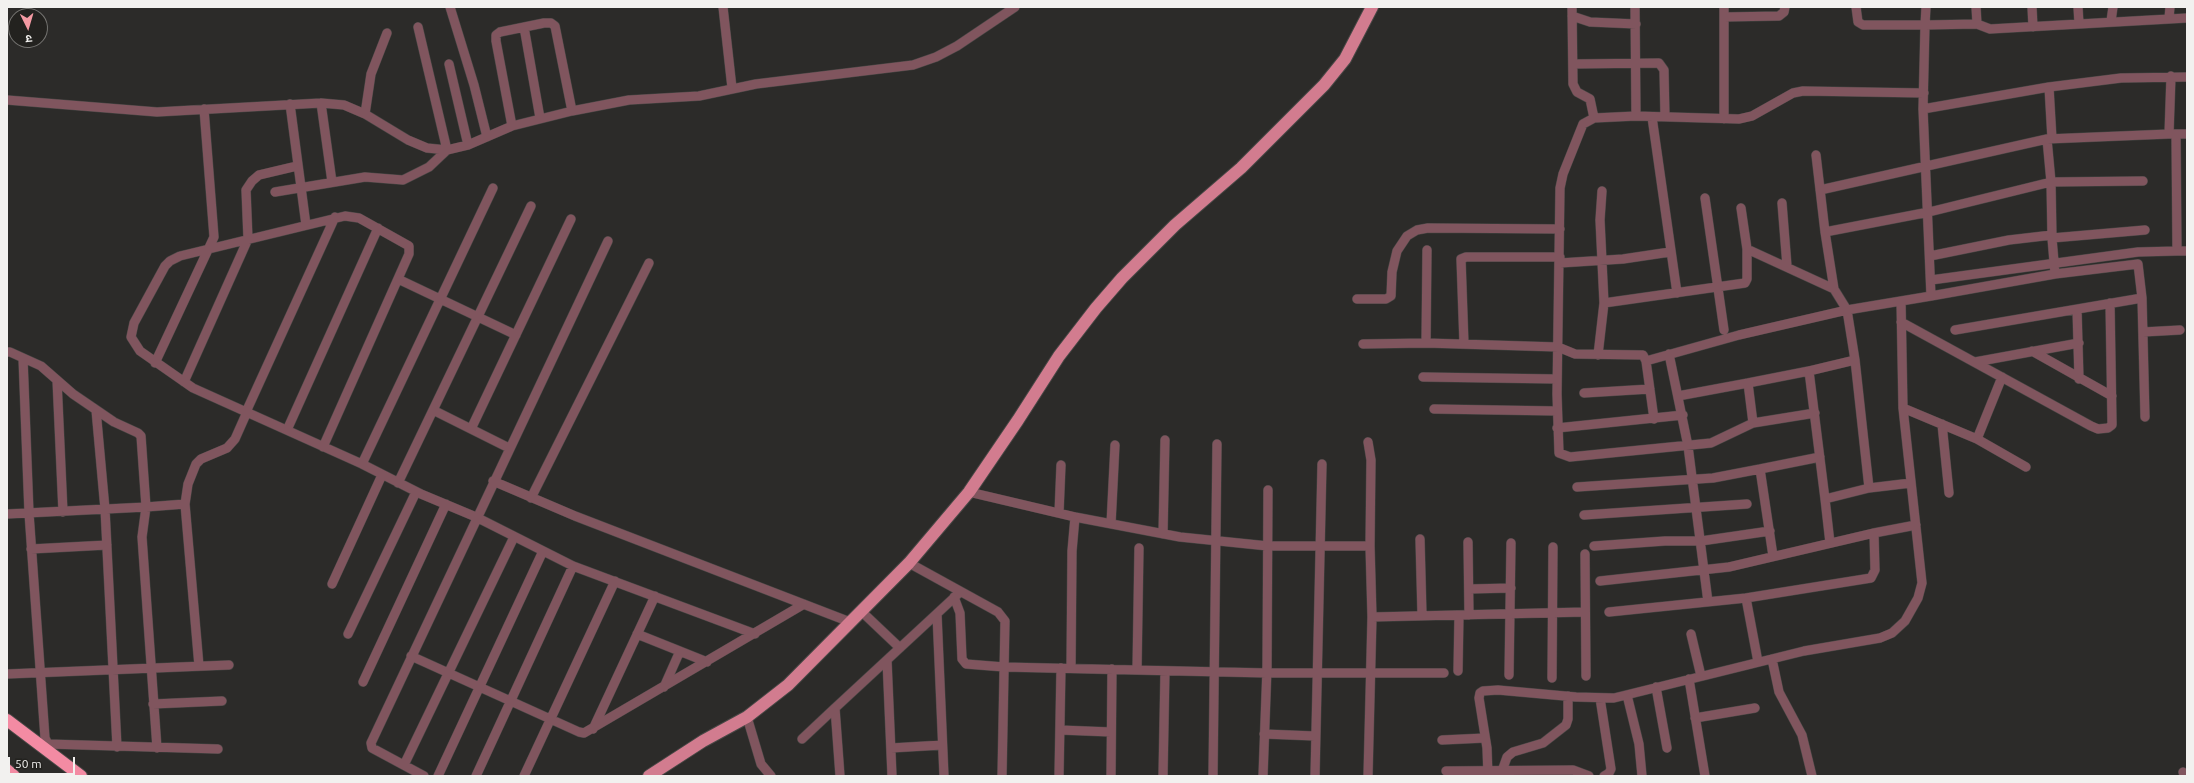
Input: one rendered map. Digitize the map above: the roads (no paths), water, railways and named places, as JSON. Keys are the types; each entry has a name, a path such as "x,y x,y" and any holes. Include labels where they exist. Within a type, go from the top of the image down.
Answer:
{"highway":[{"path":"7,720 80,776"},
{"path":"7,770 14,776"}],"main road":[{"path":"648,776 703,741 747,717 788,685 909,563 969,492 1059,356 1096,308 1122,278 1175,225 1241,168 1324,85 1345,59 1372,7"}],"street":[{"path":"450,7 474,85 487,137"},
{"path":"723,7 732,88"},
{"path":"7,100 142,111 204,110 321,103 344,106 365,114 408,140 427,148 447,150 487,137 512,126 540,118 629,100 699,96 732,88 811,76 913,65 936,57 957,46 1015,7"},
{"path":"1636,7 1636,116"},
{"path":"1724,7 1724,119"},
{"path":"1724,17 1779,16 1784,12 1784,7"},
{"path":"1856,7 1858,22 1862,25 1977,24 1990,29 2111,21 2187,18"},
{"path":"1926,7 1923,109 1931,296"},
{"path":"1976,7 1977,24"},
{"path":"2032,7 2033,27"},
{"path":"2078,7 2079,24"},
{"path":"2111,21 2113,7"},
{"path":"2169,18 2170,7"},
{"path":"1572,12 1590,22 1636,24"},
{"path":"1572,12 1575,89 1577,92 1590,99 1594,118"},
{"path":"512,126 501,72 496,35 524,27 544,22 551,23 555,26 572,111"},
{"path":"418,27 447,150"},
{"path":"524,27 540,118"},
{"path":"365,114 371,74 387,33"},
{"path":"1573,64 1654,62 1662,66 1665,117"},
{"path":"449,64 468,144"},
{"path":"1923,109 2050,87 2120,78 2171,76 2187,77"},
{"path":"2171,76 2177,251"},
{"path":"2050,87 2049,139 2052,236 2055,274"},
{"path":"1815,413 1753,423 1717,442 1570,457 1559,453 1556,411 1560,260 1560,188 1565,165 1583,124 1594,118 1636,116 1724,119 1752,116 1793,93 1803,91 1924,93"},
{"path":"321,103 332,182"},
{"path":"290,104 306,225"},
{"path":"155,363 214,237 204,110"},
{"path":"1652,117 1677,293"},
{"path":"1820,190 1926,165 2049,139 2187,134"},
{"path":"275,192 365,177 403,180 429,167 447,150"},
{"path":"1816,155 1825,232 1834,289 1847,310 1855,360 1869,488"},
{"path":"184,382 248,239 246,190 252,181 259,175 297,166"},
{"path":"1825,232 1928,212 2051,182 2143,181"},
{"path":"362,464 492,188"},
{"path":"1598,355 1604,303 1600,220 1602,192"},
{"path":"1704,198 1724,330"},
{"path":"1782,203 1787,266"},
{"path":"398,483 531,206"},
{"path":"1604,303 1745,283 1747,279 1747,249 1741,208"},
{"path":"199,666 185,504 188,484 196,464 201,458 227,448 235,439 335,217"},
{"path":"323,447 409,254 409,246 359,218 335,217 210,248 180,256 170,261 165,266 134,323 131,333 133,342 140,351 155,363 193,388 323,447 362,464 416,492 476,517 573,566 754,634"},
{"path":"471,429 571,219"},
{"path":"287,430 378,228"},
{"path":"1357,300 1386,299 1391,296 1392,272 1397,251 1407,236 1417,230 1428,228 1560,229"},
{"path":"1930,256 2009,240 2145,230"},
{"path":"424,776 370,746 476,517 608,241"},
{"path":"1747,249 1787,266 1834,289"},
{"path":"1426,343 1427,250"},
{"path":"1931,280 2138,252 2187,251"},
{"path":"1464,344 1461,259 1466,257 1602,261 1670,252"},
{"path":"2138,252 2142,298 2145,417"},
{"path":"531,498 649,263"},
{"path":"1646,361 1739,335 1847,310 2055,274 2138,264"},
{"path":"398,278 516,334"},
{"path":"1955,330 2142,298"},
{"path":"1488,774 1485,738 1479,698 1480,693 1483,691 1498,690 1614,698 1772,658 1880,638 1892,633 1905,621 1918,598 1922,584 1903,408 1901,300"},
{"path":"1901,322 2098,429 2112,426 2110,303"},
{"path":"2078,309 2079,379"},
{"path":"2143,332 2180,330"},
{"path":"1363,344 1426,343 1558,347 1575,354 1640,355 1645,357 1646,361 1654,419"},
{"path":"1975,362 2079,343"},
{"path":"2032,351 2079,379 2112,396"},
{"path":"7,352 41,366 96,410 114,422 138,433 141,436 146,507 142,537 157,748"},
{"path":"1669,354 1688,446 1708,602"},
{"path":"23,358 31,549 45,738 48,744 218,749"},
{"path":"1678,396 1809,371 1855,360"},
{"path":"1809,371 1830,543"},
{"path":"1423,377 1557,379"},
{"path":"1976,439 2002,377"},
{"path":"57,380 62,512"},
{"path":"1748,383 1753,423"},
{"path":"1584,393 1650,389"},
{"path":"1903,408 1976,439 2026,467"},
{"path":"1434,409 1556,411"},
{"path":"96,410 105,509 118,747"},
{"path":"434,410 509,448"},
{"path":"1557,428 1682,416"},
{"path":"1942,424 1948,493"},
{"path":"1163,534 1165,440"},
{"path":"1368,442 1371,460 1370,546 1372,617 1368,776"},
{"path":"1214,776 1217,444"},
{"path":"1111,524 1115,445"},
{"path":"1577,487 1713,478 1820,457"},
{"path":"1315,776 1318,546 1322,464"},
{"path":"1058,513 1061,465"},
{"path":"1760,469 1773,556"},
{"path":"332,584 382,475"},
{"path":"493,482 850,622"},
{"path":"1825,499 1869,488 1911,483"},
{"path":"1263,776 1267,673 1268,490"},
{"path":"348,634 416,492"},
{"path":"969,492 1111,524 1216,542 1268,546 1370,546"},
{"path":"7,514 185,504"},
{"path":"362,682 446,504"},
{"path":"1584,515 1747,504"},
{"path":"1071,668 1072,550 1075,516"},
{"path":"1600,581 1704,571 1874,533 1916,526"},
{"path":"1594,546 1701,541 1770,531"},
{"path":"1609,612 1746,598 1871,578 1875,570 1874,533"},
{"path":"404,765 514,537"},
{"path":"1420,539 1422,615"},
{"path":"1468,542 1469,615"},
{"path":"1509,675 1511,543"},
{"path":"31,549 107,545"},
{"path":"1552,678 1553,547"},
{"path":"1137,670 1139,548"},
{"path":"438,776 481,688 543,551"},
{"path":"1585,554 1586,676"},
{"path":"909,563 958,594 998,612 1005,621 1002,776"},
{"path":"476,776 573,566"},
{"path":"524,776 615,581"},
{"path":"1469,589 1511,588"},
{"path":"802,739 958,594"},
{"path":"958,594 964,662 966,664 1004,667 1316,674 1444,673"},
{"path":"593,729 655,596"},
{"path":"1746,598 1758,662"},
{"path":"411,656 579,732 593,729 804,604"},
{"path":"861,611 900,648"},
{"path":"1372,617 1422,615 1510,615 1586,612"},
{"path":"937,614 944,776"},
{"path":"1458,671 1459,615"},
{"path":"637,634 707,662"},
{"path":"1691,634 1701,676"},
{"path":"664,687 680,651"},
{"path":"1772,658 1779,692 1802,735 1812,776"},
{"path":"888,660 892,776"},
{"path":"7,674 229,665"},
{"path":"1059,776 1061,668"},
{"path":"1111,776 1112,669"},
{"path":"1163,776 1165,671"},
{"path":"1689,678 1705,776"},
{"path":"1656,687 1667,748"},
{"path":"1627,695 1639,744 1642,776"},
{"path":"1502,771 1507,757 1513,752 1543,743 1566,725 1568,719 1568,696"},
{"path":"1600,698 1611,769 1609,773 1604,776"},
{"path":"153,704 222,701"},
{"path":"836,708 840,776"},
{"path":"1695,718 1755,708"},
{"path":"747,717 761,764 772,776"},
{"path":"1060,730 1111,732"},
{"path":"1264,734 1315,736"},
{"path":"1442,740 1485,738"},
{"path":"891,748 942,745"},
{"path":"1446,771 1488,774 1502,771 1573,770 1589,776"}]}
